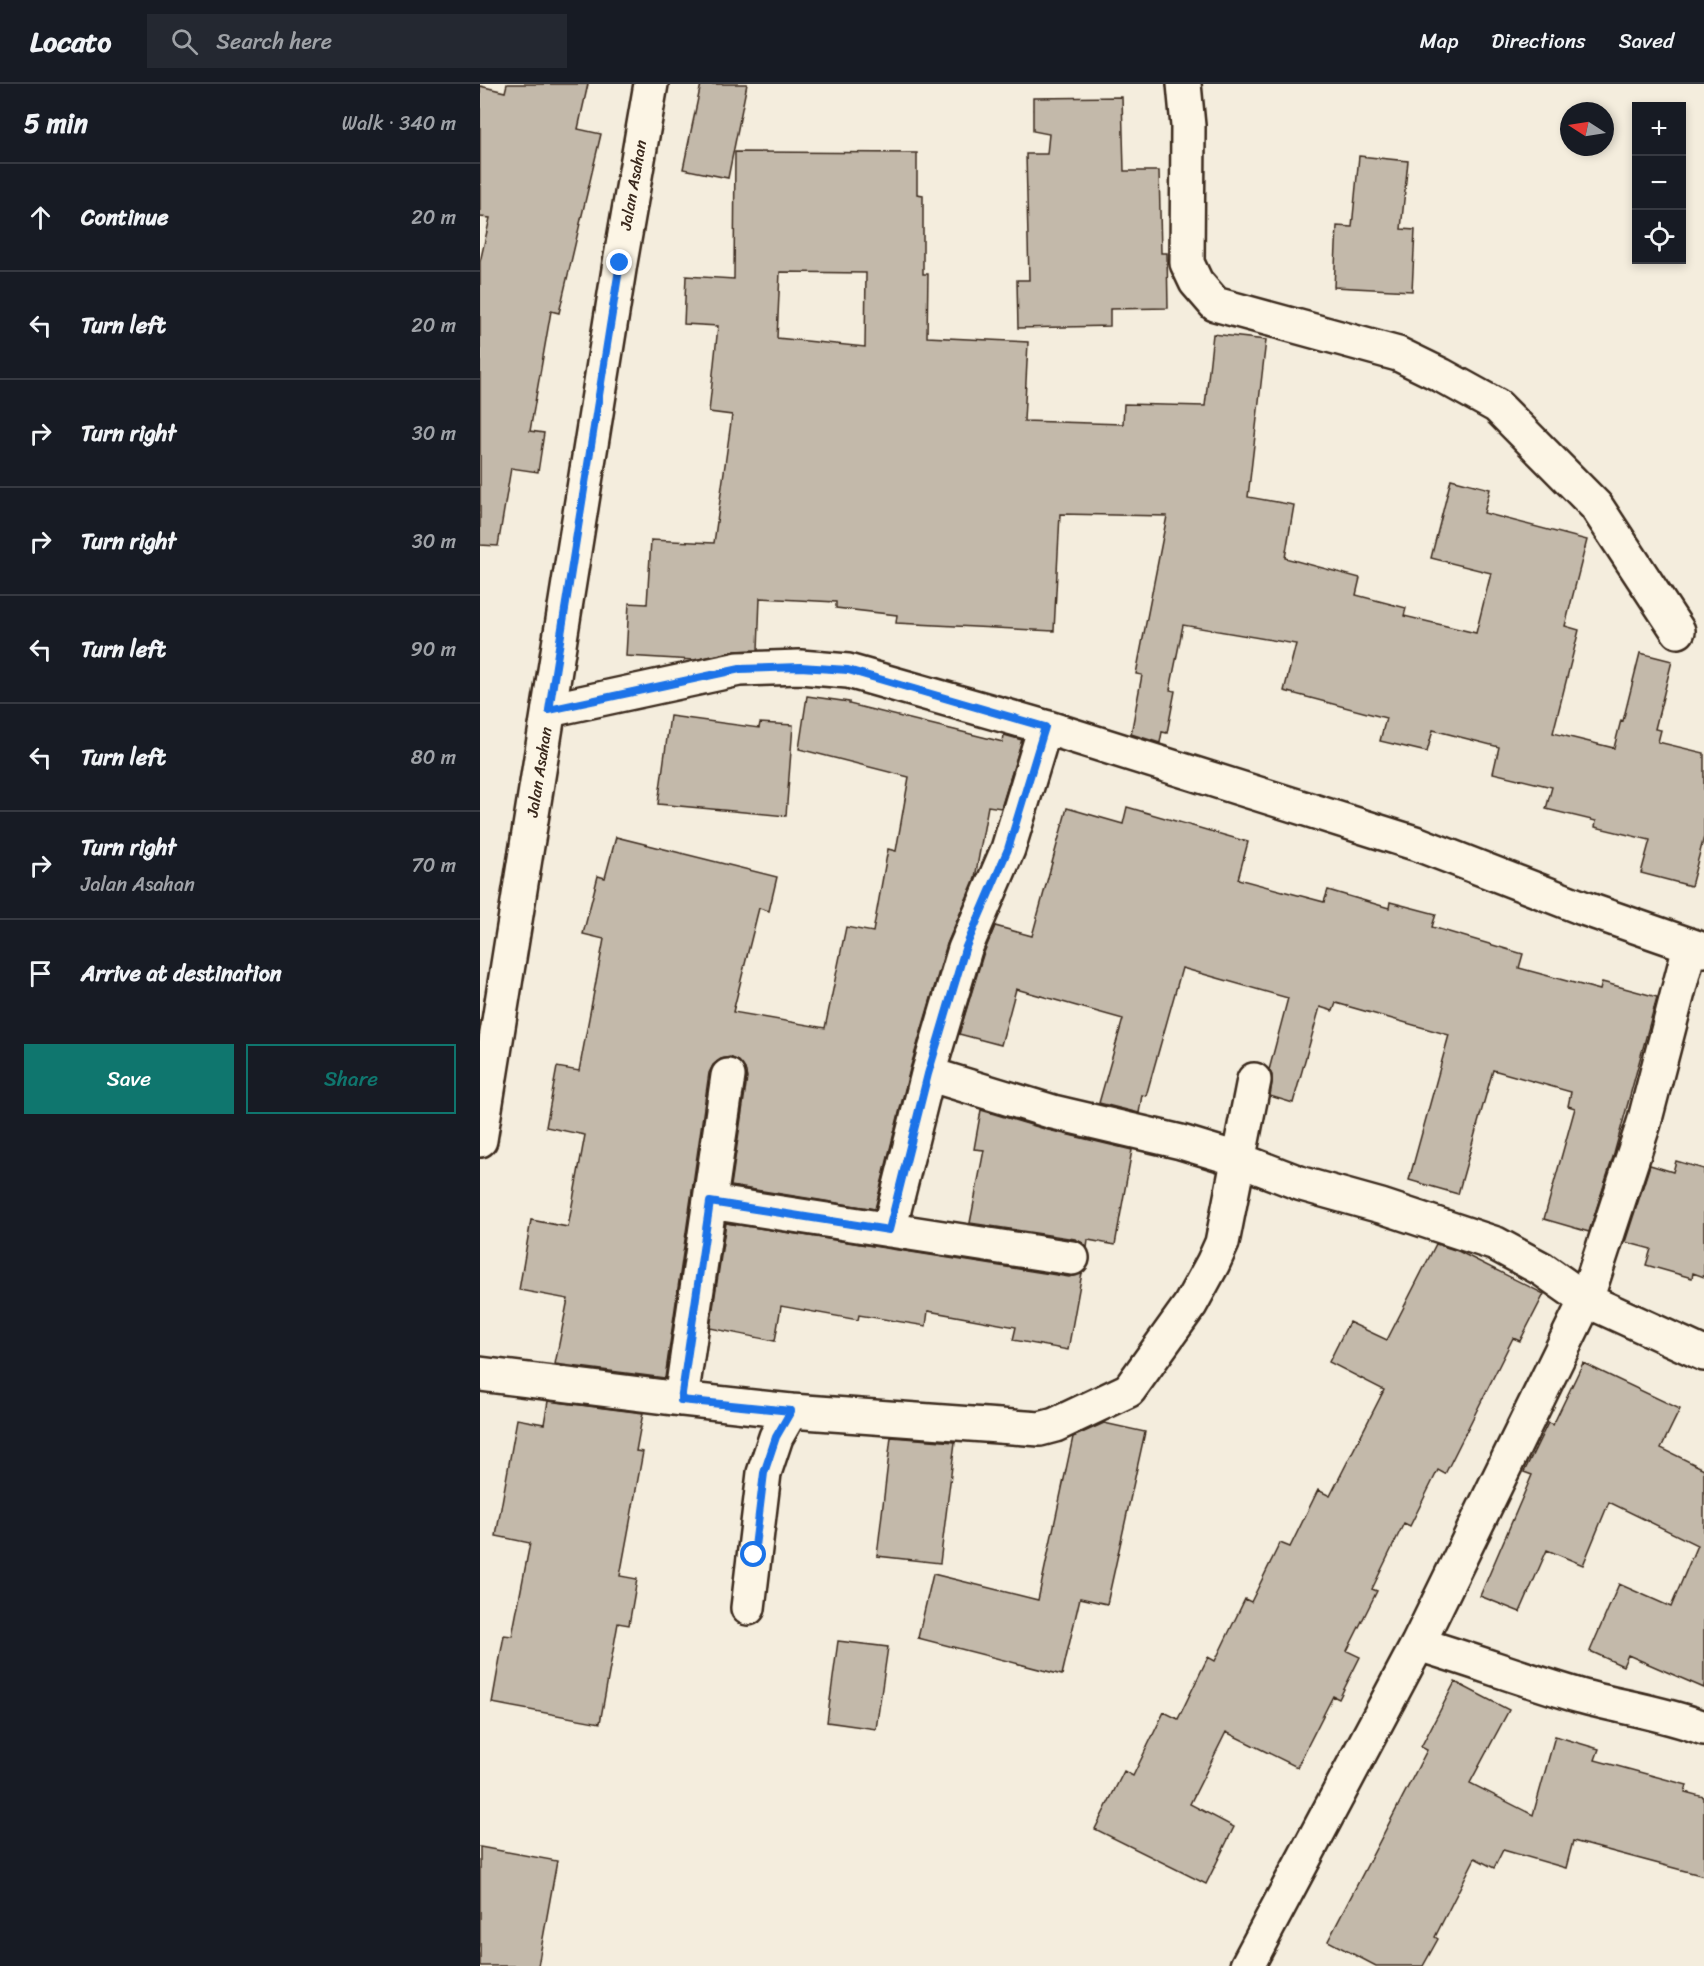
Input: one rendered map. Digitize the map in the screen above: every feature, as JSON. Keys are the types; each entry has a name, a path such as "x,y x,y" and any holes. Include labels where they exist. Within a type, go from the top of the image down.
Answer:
{"street":[{"name":"Jalan Asahan","path":"480,1140 618,274 651,84"},
{"path":"1184,84 1188,126 1187,263 1196,282 1215,304 1398,354 1497,406 1596,506 1678,631"},
{"path":"549,710 740,669 800,667 848,670 1045,727 1418,844 1583,908 1697,948 1644,1123 1586,1299 1418,1644 1247,1966"},
{"path":"889,1230 928,1074 965,949 1008,849 1045,727"},
{"path":"928,1074 1053,1112 1181,1142 1237,1159 1302,1184 1381,1206 1496,1244 1542,1269 1586,1299 1704,1354"},
{"path":"681,1400 728,1076"},
{"path":"480,1374 681,1400 791,1411 1040,1429 1055,1425 1129,1390 1191,1305 1222,1243 1254,1080"},
{"path":"710,1202 1072,1258"},
{"path":"748,1608 764,1473 776,1437 791,1411"},
{"path":"1418,1644 1602,1702 1642,1709 1704,1728"}],"building":[{"path":"507,84 588,84 578,129 601,134 559,313 551,311 530,431 544,433 538,472 511,468 498,546 480,545 480,262 490,218 480,217 480,86 505,92"},
{"path":"701,84 747,84 728,178 683,169"},
{"path":"1122,97 1124,171 1159,171 1161,253 1167,253 1168,308 1110,309 1110,326 1018,328 1017,280 1029,280 1026,154 1047,154 1049,134 1033,131 1033,98"},
{"path":"735,152 917,153 917,194 923,195 923,274 928,274 927,337 1028,342 1024,421 1123,424 1124,404 1205,406 1213,334 1266,340 1248,497 1294,505 1285,558 1360,578 1356,595 1406,608 1404,616 1476,633 1491,573 1431,558 1451,479 1490,489 1484,513 1587,540 1565,626 1579,630 1553,733 1614,748 1640,653 1672,661 1655,729 1661,730 1658,742 1704,753 1704,837 1691,886 1641,873 1650,840 1595,827 1596,821 1546,809 1552,787 1493,773 1499,747 1433,730 1427,752 1380,741 1386,718 1284,691 1296,644 1183,625 1170,690 1175,691 1167,733 1162,732 1160,743 1131,734 1142,675 1136,674 1167,516 1060,514 1054,631 896,623 897,615 836,608 836,602 760,598 758,650 735,651 694,660 626,656 629,603 647,604 651,540 714,543 732,415 709,412 718,326 684,324 686,276 734,279","holes":["780,272 866,273 865,347 777,338"]},
{"path":"1359,156 1408,161 1401,229 1415,230 1412,291 1334,287 1337,226 1352,227"},
{"path":"807,696 849,702 849,704 1003,742 1004,735 1022,740 1001,808 988,806 975,878 947,944 910,1069 875,1209 731,1186 747,1078 745,1069 739,1061 730,1057 721,1059 713,1065 709,1073 665,1378 555,1364 568,1299 519,1290 531,1220 568,1227 585,1135 546,1127 557,1067 579,1071 604,939 583,934 598,876 605,878 616,837 777,877 769,911 759,908 733,1012 825,1028 846,927 873,932 888,849 896,851 909,777 799,749"},
{"path":"670,716 759,728 760,723 793,725 786,816 658,804"},
{"path":"1127,807 1248,842 1238,879 1324,902 1328,890 1389,908 1390,902 1436,914 1432,927 1523,954 1519,968 1600,990 1602,982 1657,997 1614,1154 1589,1232 1544,1219 1575,1108 1568,1106 1571,1092 1493,1070 1458,1194 1409,1180 1449,1035 1336,1003 1333,1011 1320,1007 1293,1103 1270,1096 1272,1075 1269,1070 1288,998 1182,968 1146,1096 1142,1095 1139,1113 1099,1103 1123,1019 1016,989 1001,1045 959,1034 983,955 995,926 1032,936 1067,808 1123,824"},
{"path":"981,1110 1048,1130 1132,1150 1115,1245 1088,1240 1087,1248 1075,1239 970,1223 984,1150 974,1149"},
{"path":"1676,1161 1704,1169 1704,1277 1693,1273 1692,1278 1646,1265 1651,1249 1625,1242 1650,1165 1673,1172"},
{"path":"726,1223 1069,1277 1082,1273 1068,1350 1013,1340 1016,1327 928,1311 926,1326 859,1315 858,1320 781,1306 775,1341 710,1328"},
{"path":"1436,1244 1458,1251 1544,1294 1520,1341 1513,1338 1445,1474 1438,1470 1410,1526 1404,1523 1372,1589 1377,1591 1347,1651 1360,1657 1339,1699 1333,1696 1297,1767 1226,1732 1190,1804 1234,1827 1206,1884 1095,1829 1124,1771 1133,1776 1164,1712 1178,1719 1208,1657 1215,1661 1245,1599 1251,1602 1280,1543 1290,1547 1318,1490 1330,1496 1384,1390 1329,1362 1349,1322 1387,1340"},
{"path":"1583,1363 1680,1409 1661,1448 1704,1469 1704,1688 1628,1655 1623,1666 1590,1651 1619,1584 1671,1607 1697,1545 1609,1502 1583,1565 1547,1550 1520,1612 1480,1596 1532,1475 1524,1472 1548,1423 1553,1425"},
{"path":"548,1401 643,1413 636,1451 643,1452 620,1576 637,1579 629,1625 618,1623 600,1723 492,1703 504,1635 512,1636 530,1543 496,1536 517,1419 544,1424"},
{"path":"1104,1423 1145,1432 1107,1604 1080,1598 1062,1675 918,1638 933,1574 1038,1600 1073,1437"},
{"path":"891,1437 955,1442 940,1563 877,1556"},
{"path":"838,1641 888,1647 876,1729 827,1722"},
{"path":"1455,1682 1509,1710 1470,1783 1533,1815 1555,1736 1599,1749 1595,1760 1687,1785 1685,1792 1704,1797 1704,1876 1573,1841 1566,1868 1503,1850 1494,1868 1475,1858 1435,1937 1438,1939 1423,1966 1376,1966 1328,1941 1427,1750 1421,1747"},
{"path":"480,1847 557,1861 538,1966 480,1966"}],"route":[{"path":"620,263 549,710 740,669 800,667 848,670 1045,727 1008,849 965,949 928,1074 889,1230 710,1202 681,1400 791,1411 776,1437 764,1473 754,1555"}]}
